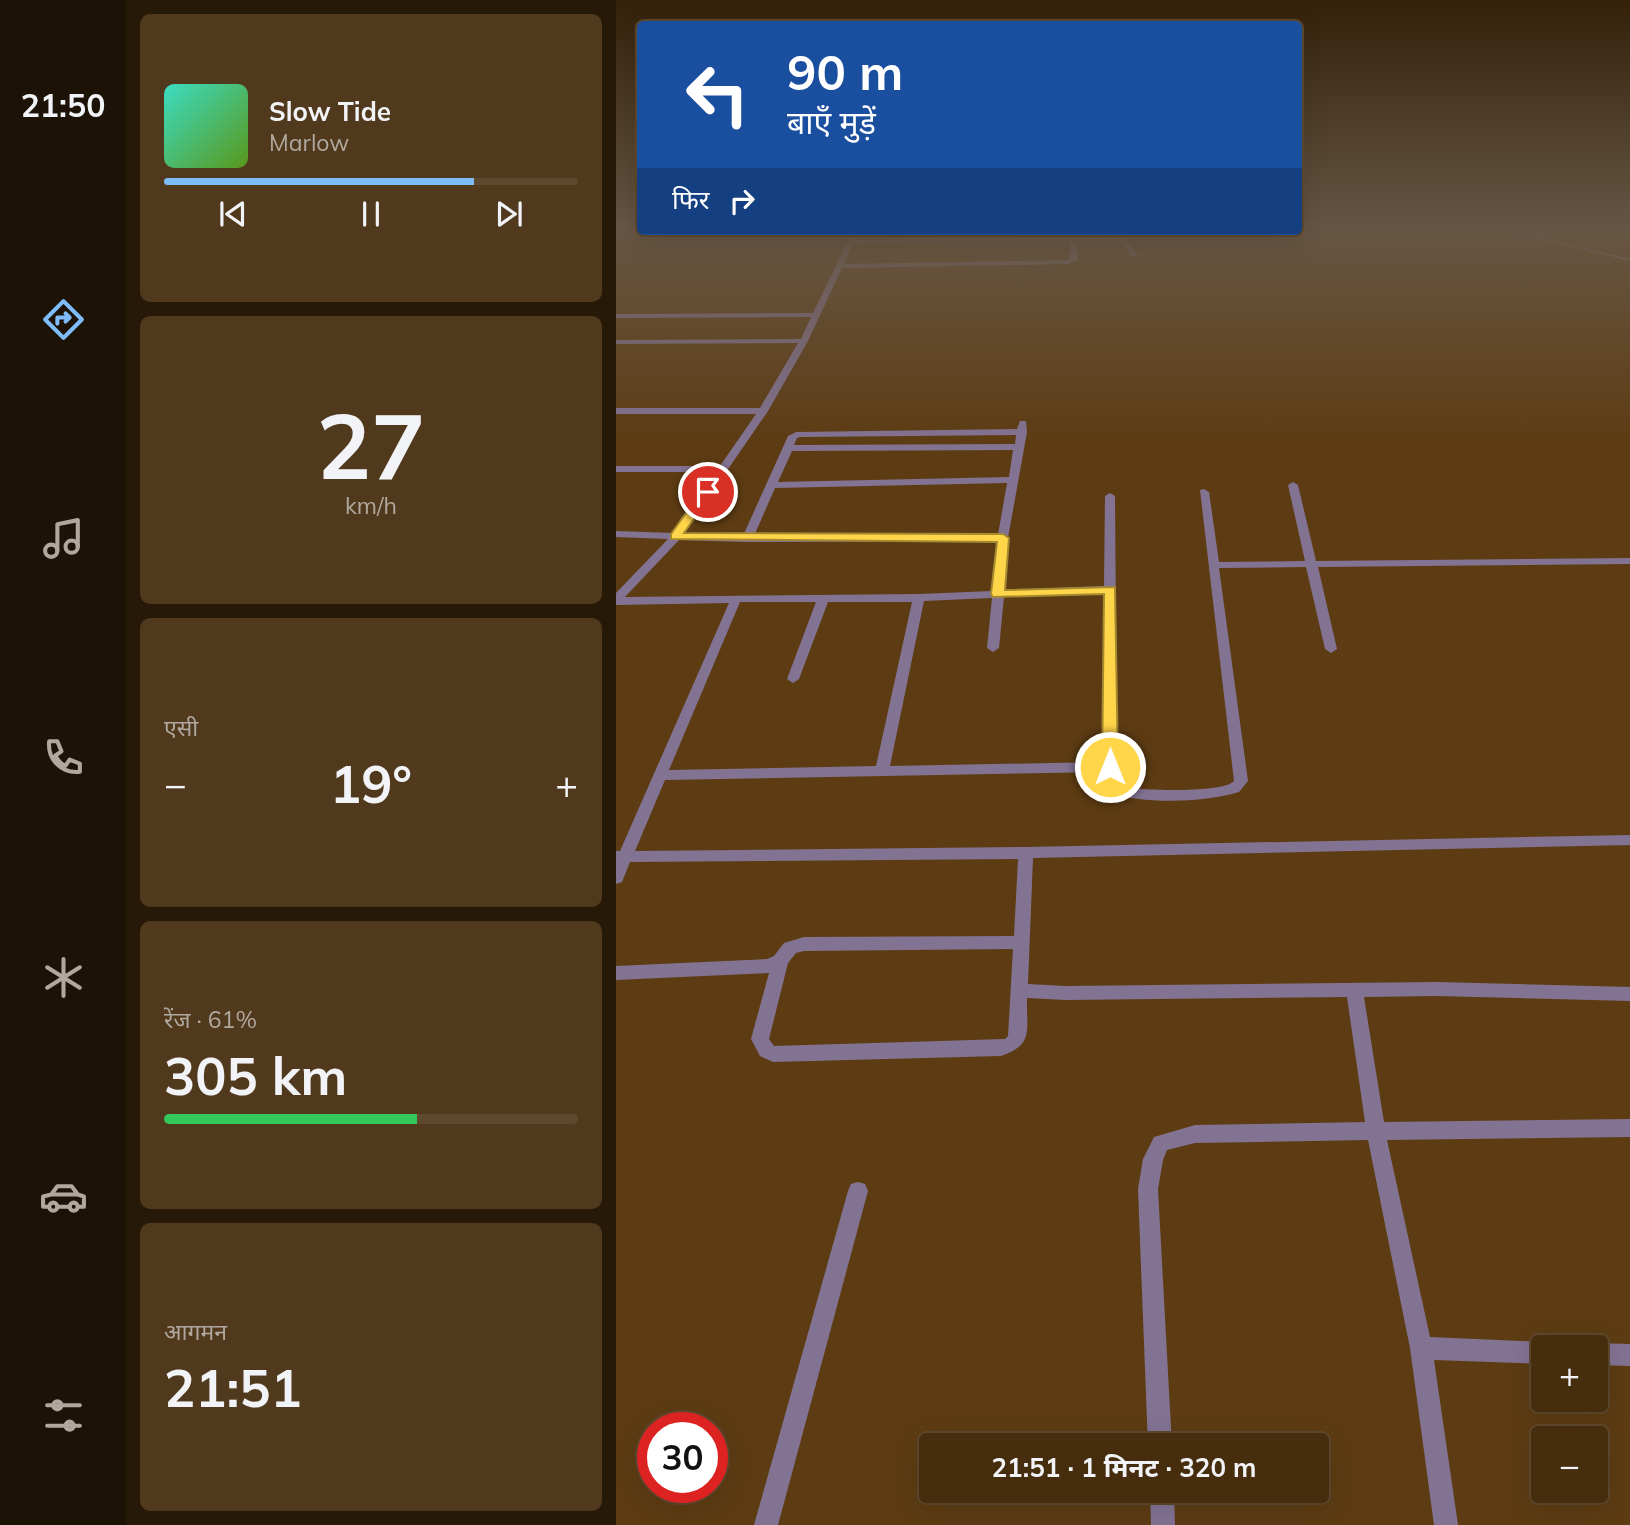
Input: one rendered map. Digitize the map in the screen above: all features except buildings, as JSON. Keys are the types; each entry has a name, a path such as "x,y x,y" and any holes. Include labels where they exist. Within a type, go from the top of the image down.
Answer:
{"street":[{"path":"616,600 676,537 762,411 804,341 823,300"},
{"path":"616,316 816,315"},
{"path":"616,342 804,341"},
{"path":"616,411 762,411"},
{"path":"747,539 793,436 1022,428 1003,538 992,648"},
{"path":"788,448 1019,447"},
{"path":"616,469 723,469"},
{"path":"772,485 1014,480"},
{"path":"1293,485 1331,649"},
{"path":"1111,496 1110,767 1113,790 1121,794 1216,792 1233,790 1241,781 1204,492"},
{"path":"616,534 747,539 1003,538"},
{"path":"1213,565 1630,561"},
{"path":"616,600 919,598 1111,589"},
{"path":"882,769 919,598"},
{"path":"616,878 621,857 661,775 687,707 736,599"},
{"path":"793,679 823,599"},
{"path":"661,775 1110,767"},
{"path":"621,857 1026,853 1630,840"},
{"path":"1020,942 804,944 790,948 780,961 760,1039 766,1051 773,1054 1001,1048 1011,1045 1017,1039 1026,853"},
{"path":"616,974 756,968 780,961"},
{"path":"1019,991 1065,993 1476,990 1630,994"},
{"path":"1355,992 1376,1131 1421,1348 1446,1525"},
{"path":"1159,1433 1148,1189 1153,1159 1161,1143 1195,1134 1630,1128"},
{"path":"766,1525 858,1191"},
{"path":"1421,1348 1531,1352"},
{"path":"1608,1354 1630,1355"},
{"path":"1163,1503 1164,1525"}],"route":[{"path":"708,492 676,537 1003,538 998,594 1111,589 1110,767"}]}
